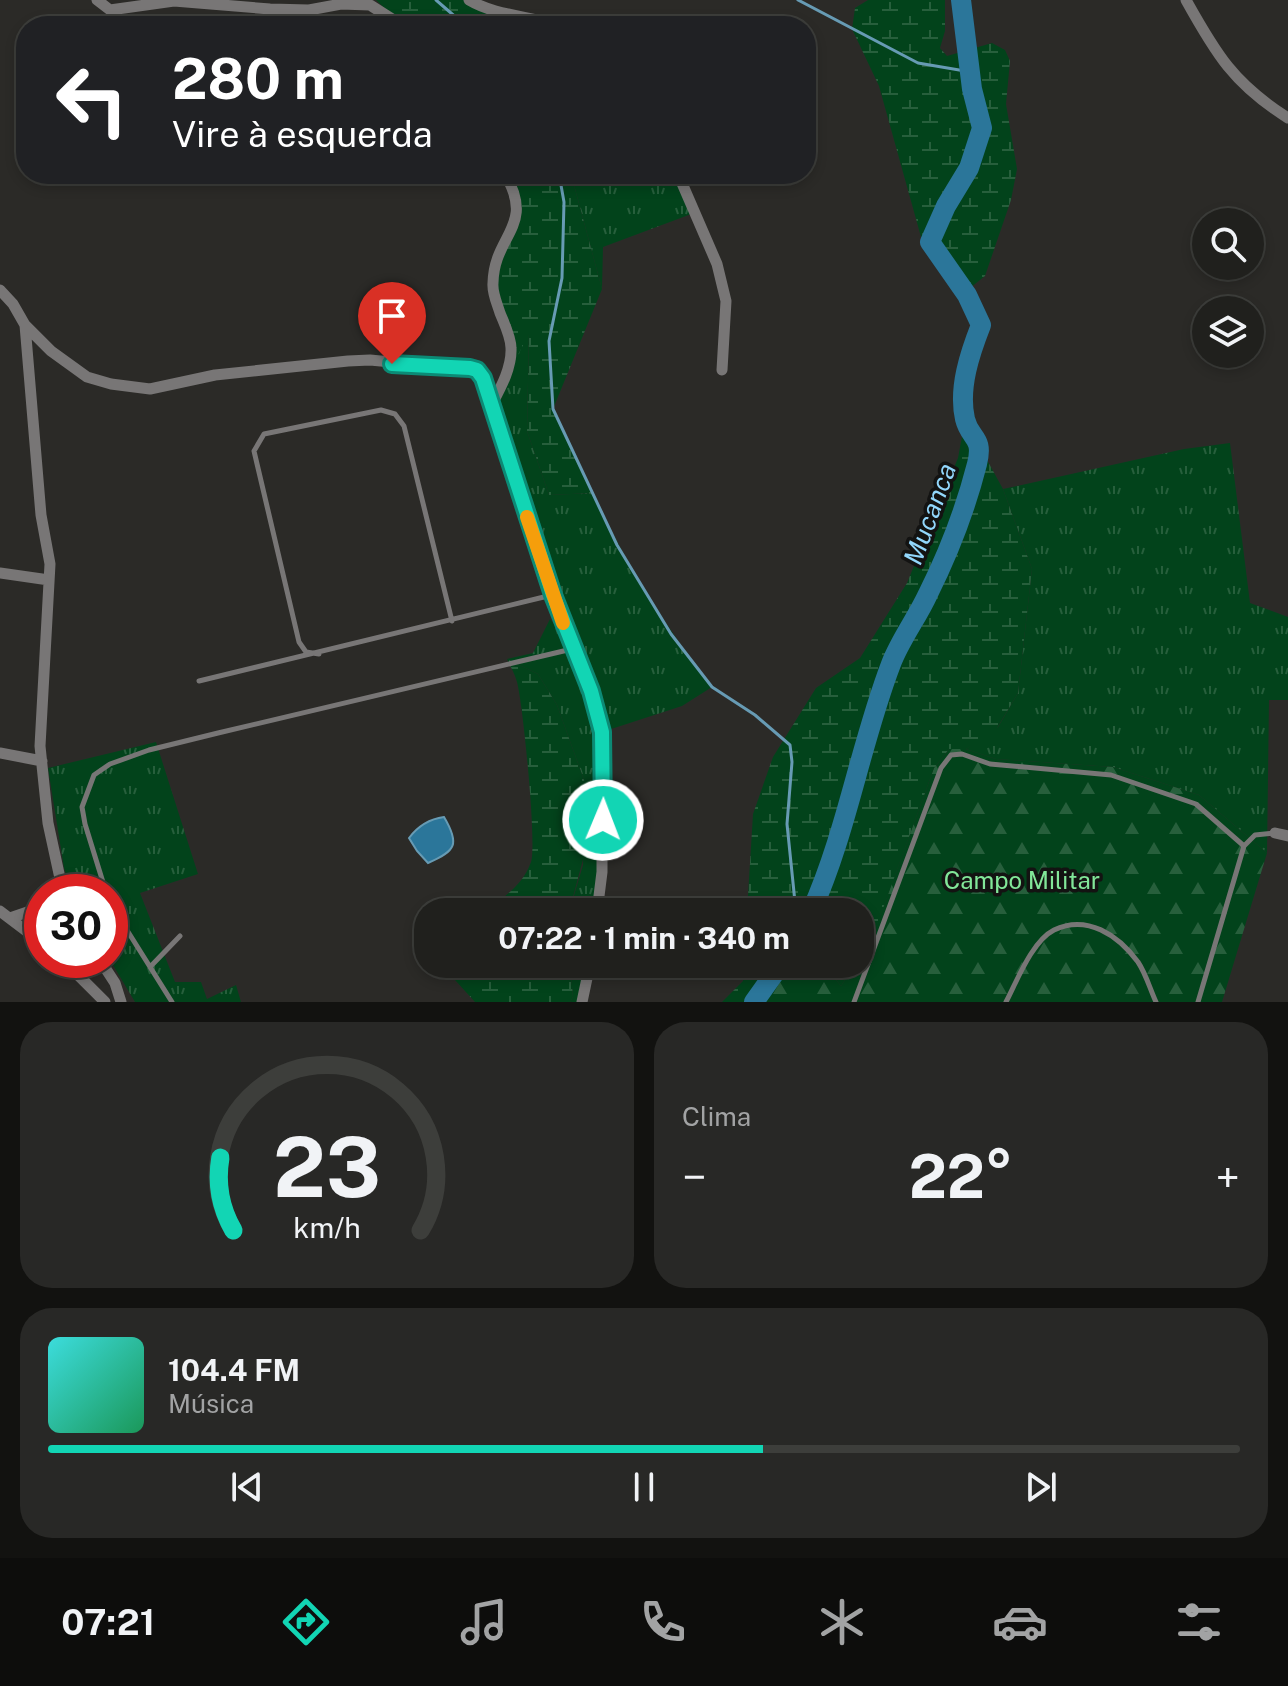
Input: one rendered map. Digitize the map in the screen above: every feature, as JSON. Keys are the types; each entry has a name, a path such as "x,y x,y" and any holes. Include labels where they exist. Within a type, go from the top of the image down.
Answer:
{"street":[{"path":"97,0 110,10 174,1 309,10 341,4 370,5 387,16"},
{"path":"469,0 496,11 523,16"},
{"path":"1186,0 1217,55 1235,78 1263,103 1288,118"},
{"path":"491,406 504,381 511,348 492,287 495,261 512,229 518,207 510,184"},
{"path":"682,184 717,264 726,301 722,370"},
{"path":"0,290 13,304 25,325 69,366 87,377 111,384 150,389 215,375 370,360 477,370 483,378 553,595 591,691 602,732 602,872 599,898"},
{"path":"25,325 41,515 50,564 40,746 48,823 59,874"},
{"path":"0,573 49,580"},
{"path":"0,753 42,761"},
{"path":"1275,833 1288,836"},
{"path":"5,914 24,929"},
{"path":"81,978 105,1002"},
{"path":"112,978 121,1002"},
{"path":"582,1002 587,978"}],"lane":[{"path":"319,654 306,652 299,642 254,451 264,434 381,410 395,414 404,426 452,621"},
{"path":"199,681 553,595"},
{"path":"100,874 82,807 94,775 110,764 204,736 572,649"},
{"path":"854,1002 941,768 951,755 962,754 990,764 1111,775 1196,804 1244,846"},
{"path":"1198,1002 1244,846 1255,835 1275,833"},
{"path":"1006,1002 1030,954 1052,931 1084,923 1111,934 1139,963 1156,1002"},
{"path":"128,932 172,1002"},
{"path":"150,967 180,936"}],"green space":[{"path":"376,0 469,0 502,16 393,16"},
{"path":"868,0 945,0 945,31 940,48 947,56 992,43 1005,50 1010,61 1006,104 1017,169 1011,200 985,276 965,292 921,237 879,86 852,29 855,8"},
{"path":"509,184 574,184 602,289 553,409 593,493 549,495 527,431 529,334 504,381 511,348 492,287 518,207"},
{"path":"574,184 682,184 694,213 603,247 602,289"},
{"path":"529,331 527,431 549,495 593,493 647,593 712,687 682,706 602,732 597,898 573,898 583,865 584,780 557,705 538,674 507,659 533,653 550,619 570,646 491,406"},
{"path":"965,420 1003,489 1032,569 1018,693 994,733 966,749 949,749 934,768 874,933 874,898 748,898 753,814 773,757 816,688 860,658 907,583 958,458"},
{"path":"1230,443 1250,603 1288,617 1288,700 1269,700 1267,853 1199,795 1113,767 996,759 966,749 998,727 1018,693 1032,569 1003,489 1184,449"},
{"path":"507,659 538,674 557,705 584,780 593,822 573,898 503,898 523,878 531,862 532,850 531,803 517,682"},
{"path":"156,742 198,874 140,893 175,982 201,982 207,999 236,985 241,1002 135,1002 121,978 128,978 128,874 66,874 48,768"},
{"name":"Campo Militar","path":"949,749 966,749 996,759 1113,767 1199,795 1267,853 1222,1002 754,1002 771,978 834,978 841,986 846,978 874,978 874,932 934,768"},
{"path":"571,978 587,978 582,1002 570,1002 573,997"},
{"path":"571,978 573,997 570,1002 475,1002 455,980"},
{"path":"743,978 771,978 754,1002 722,1002"},
{"path":"834,978 846,978 841,986"}],"water":[{"path":"444,817 452,834 452,846 445,855 428,863 409,838 424,824"}],"waterway":[{"path":"436,0 454,16"},
{"path":"798,0 918,63 971,72"},
{"name":"Mucanca","path":"817,898 891,664 924,603 949,547 968,497 979,455 978,443 965,419 963,395 969,359 981,325 967,295 930,242 946,206 969,168 982,128 972,89 961,0"},
{"path":"561,184 564,202 562,278 549,341 553,409 617,545 671,634 712,687 755,715 790,745 792,762 787,824 795,898"},
{"name":"Mucanca","path":"754,1002 771,978"}],"slow traffic":[{"path":"527,517 563,623"}],"route":[{"path":"392,364 470,368 477,370 483,378 553,595 591,691 602,732 603,820"}]}
